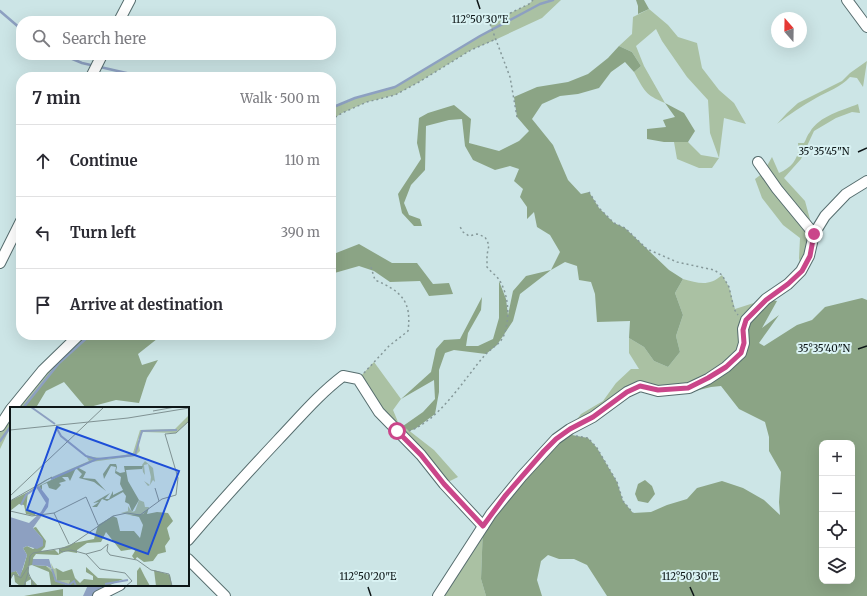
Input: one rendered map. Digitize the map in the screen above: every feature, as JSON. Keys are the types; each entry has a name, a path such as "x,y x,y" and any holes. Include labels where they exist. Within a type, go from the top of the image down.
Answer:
{"street":[{"path":"122,16 130,0"},
{"path":"847,0 867,27"},
{"path":"94,72 100,60"},
{"path":"758,162 814,234"},
{"path":"438,596 483,526 505,496 556,439 570,429 593,417 627,392 640,386 658,390 688,388 726,367 741,353 744,343 743,330 746,320 766,300 788,284 802,271 810,256 814,234 824,216 846,194 867,181"},
{"path":"0,263 16,231"},
{"path":"13,407 43,370 74,340"},
{"path":"189,539 310,404 327,388 344,376 358,379 379,412 421,455 444,484 483,526"},
{"path":"0,426 10,411"},
{"path":"189,560 225,596"},
{"path":"98,596 118,586"}],"path":[{"path":"517,118 510,76 490,24 529,4 533,0"},
{"path":"336,117 367,102 395,95 471,50 496,39"},
{"path":"589,192 599,208 614,223 625,228 647,249 677,262 714,270 722,275 729,287 734,309 745,325"},
{"path":"400,434 415,429 435,414 460,387 486,354 497,345 504,336 507,316 506,299 500,281 487,267 489,245 485,237 477,234 469,236 463,232 459,224"},
{"path":"358,379 389,346 408,331 410,317 404,298 389,286 374,280 370,264"},
{"path":"572,436 588,438 597,448 617,482 623,502 633,513"}],"green space":[{"path":"533,0 561,0 542,18 471,50 395,95 367,102 336,117 336,106 355,98 395,87 492,29 490,24 496,20 529,4"},
{"path":"636,0 644,0 649,9 638,14"},
{"path":"649,9 668,25 678,37 697,43 702,68 719,90 734,103 746,124 724,118 719,158 710,133 708,100 687,77 662,41 656,29 636,46 644,66 665,103 653,97 646,91 634,72 641,66 632,52 619,46 632,34 633,17"},
{"path":"619,46 632,52 641,66 634,72 625,62 611,72 599,88 578,94 560,96 542,104 532,119 553,145 568,180 581,194 589,192 599,208 614,223 625,228 669,270 683,279 675,293 683,315 676,336 680,352 668,367 654,361 644,347 629,338 630,321 597,322 595,294 591,282 579,280 577,266 565,262 551,270 560,252 550,235 537,227 534,212 527,219 527,207 520,197 523,189 514,181 519,169 510,166 495,170 473,160 465,146 462,119 449,120 426,126 425,170 411,185 404,203 409,215 420,219 422,226 414,226 402,213 398,194 421,159 417,143 419,118 428,113 454,105 471,119 469,143 499,151 519,141 529,131 517,117 514,97 537,87 568,82 588,74 608,58"},
{"path":"867,61 863,87 857,78 850,77 838,86 791,113 777,124 798,103 842,81 850,73"},
{"path":"665,103 684,113 695,131 688,142 664,142 647,139 647,129 666,127 663,120 675,117"},
{"path":"858,104 860,113 852,112 836,118 814,131 801,159 784,178 805,201 814,234 801,271 799,258 800,238 783,225 762,198 755,179 763,173 772,157 779,173 788,168 798,153 798,143 804,143 814,126 832,114"},
{"path":"674,142 688,142 701,155 719,158 712,168 699,168 677,159"},
{"path":"359,244 392,263 417,263 433,284 449,283 453,294 429,296 420,281 390,282 374,271 359,266 336,273 336,253"},
{"path":"551,270 520,294 513,321 497,345 486,354 454,350 445,353 439,370 439,392 435,414 415,429 409,431 403,426 423,412 435,399 434,380 401,399 431,372 436,349 444,340 460,339 482,297 481,310 468,333 466,346 478,346 493,339 499,318 499,281 506,299 508,315 513,291 526,276"},
{"path":"722,275 729,287 735,309 766,299 741,353 689,388 640,386 570,429 581,414 603,401 616,383 631,369 639,369 629,353 629,338 644,347 654,361 668,367 680,352 676,336 683,315 675,293 683,279 699,283 708,283"},
{"path":"862,298 867,300 867,596 607,596 587,565 574,559 559,559 548,555 541,561 537,580 542,596 486,596 481,579 483,526 556,439 572,435 588,438 597,448 617,482 623,501 633,513 651,512 687,499 697,488 722,481 743,488 764,500 780,515 779,502 781,472 769,451 769,437 765,422 739,409 721,386 683,394 666,390 689,388 741,353 743,329 766,299 777,301 762,328 779,315 759,343 764,346 797,325 812,320 825,307"},
{"path":"74,340 85,340 24,407 13,407"},
{"path":"84,340 156,340 138,354 142,365 158,360 147,378 139,403 116,400 85,407 64,382 46,391 37,406 38,407 24,407 59,363"},
{"path":"374,362 401,399 393,410 398,422 434,450 458,477 444,484 358,379"},
{"path":"10,411 10,428 0,449 0,426"},
{"path":"645,480 652,486 655,494 648,503 638,501 635,494 638,484"},
{"path":"483,526 481,579 486,596 438,596"},
{"path":"63,589 63,596 24,596"}],"water":[{"path":"88,586 114,586 112,596 83,596"}],"waterway":[{"path":"336,106 355,98 395,87 480,36 540,4 553,0"},
{"path":"0,11 16,25"},
{"path":"75,60 95,66"},
{"path":"100,67 122,72"},
{"path":"24,407 59,363 84,340"},
{"path":"0,441 10,427"}],"route":[{"path":"397,431 421,455 444,484 483,526 505,496 544,451 556,439 570,429 593,417 627,392 640,386 658,390 688,388 726,367 741,353 744,343 743,330 746,320 766,300 788,284 802,271 810,256 814,234"}]}
